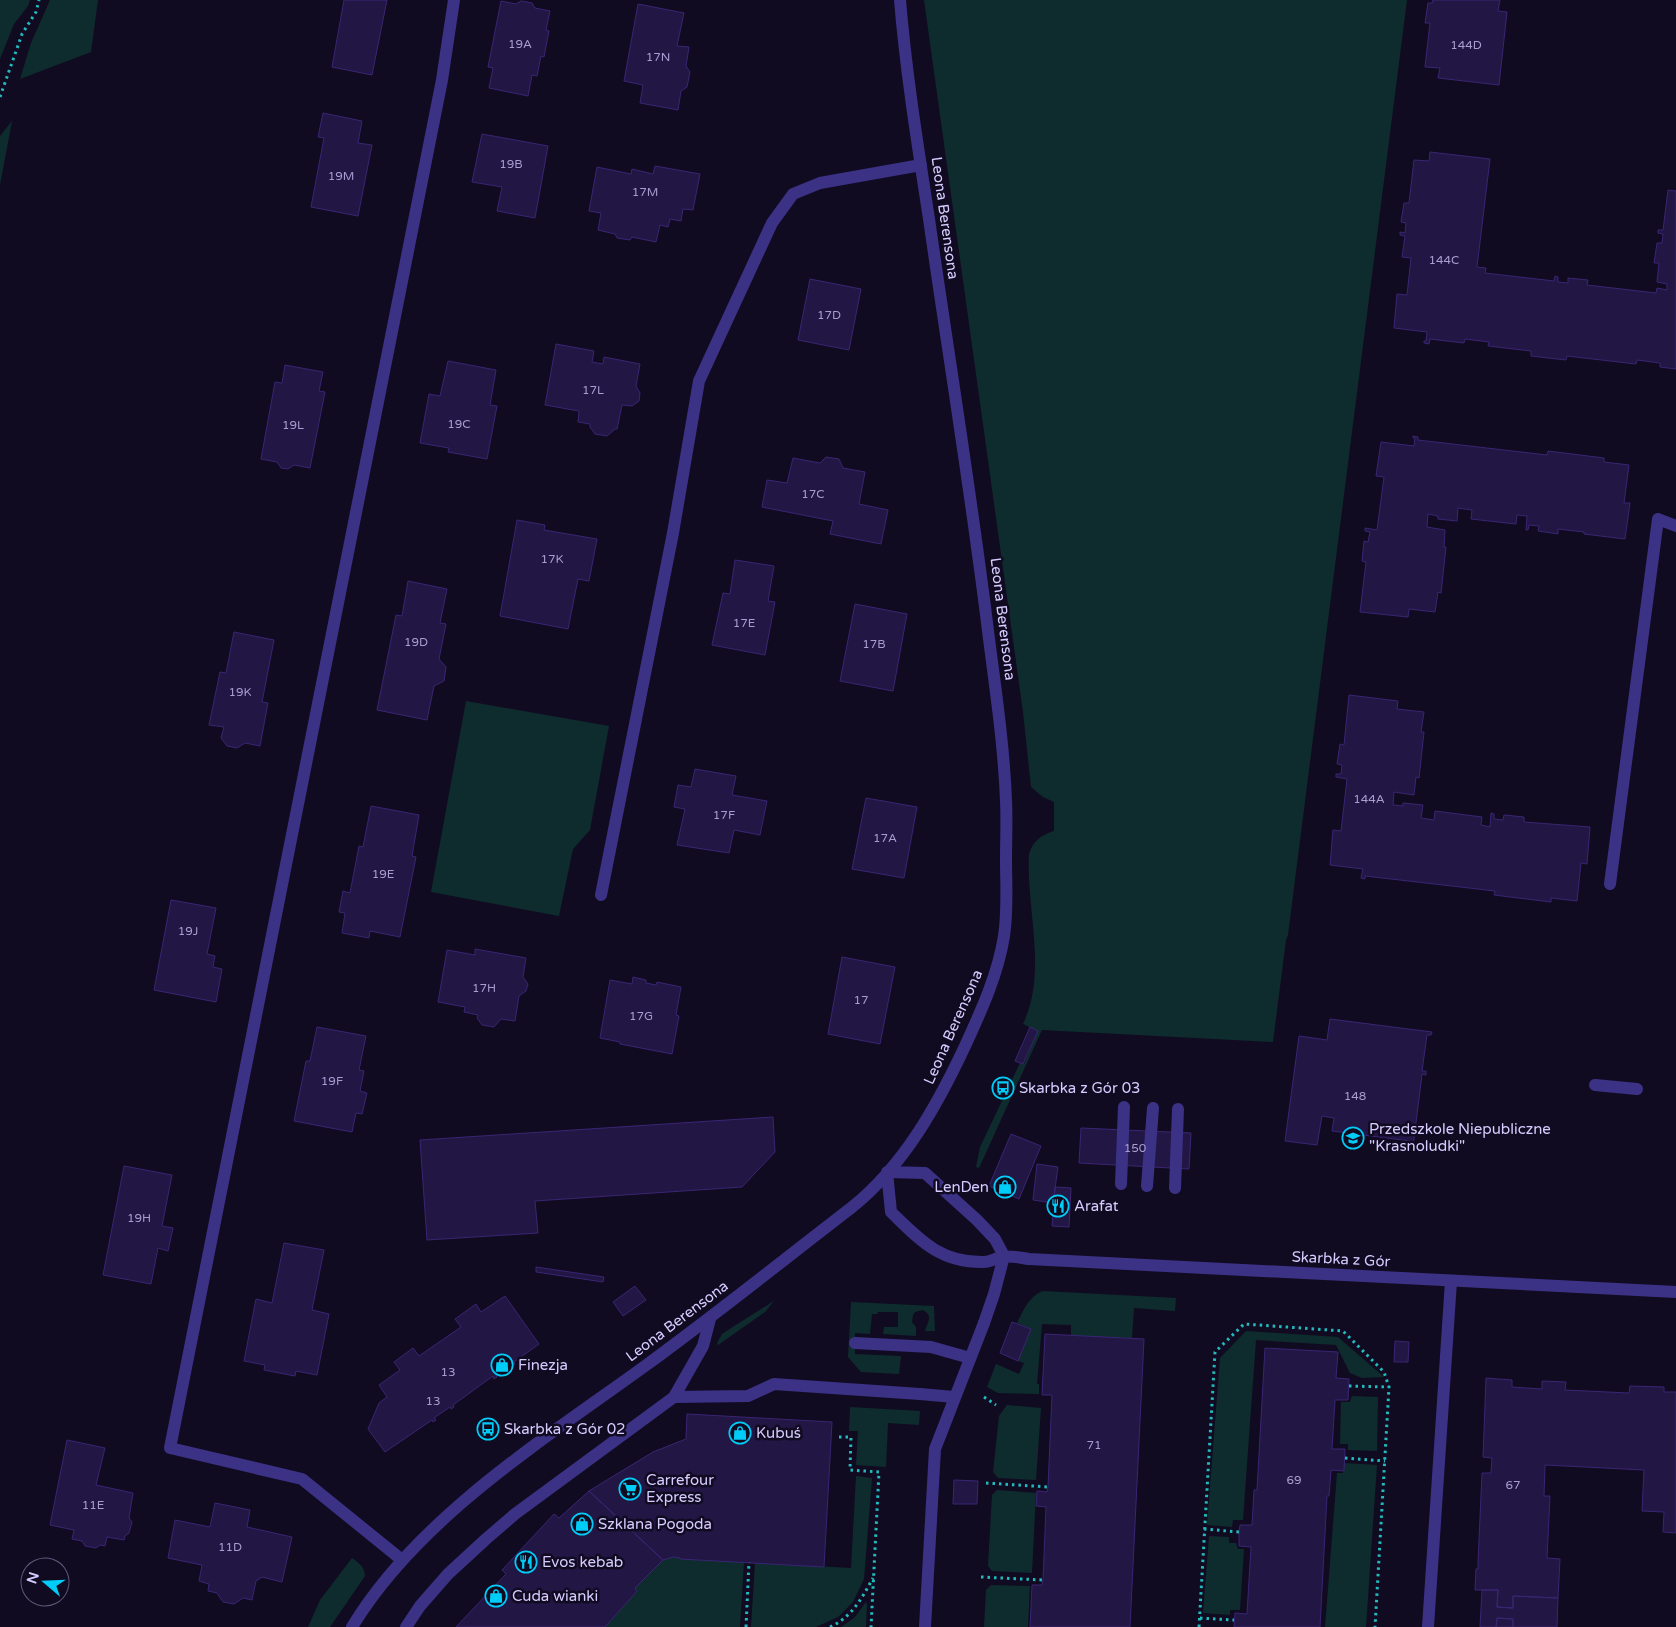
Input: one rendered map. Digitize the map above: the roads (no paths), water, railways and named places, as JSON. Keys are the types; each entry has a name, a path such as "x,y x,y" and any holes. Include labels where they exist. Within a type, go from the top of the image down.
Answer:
{"street":[{"path":"402,1560 302,1479 170,1448 442,80 454,0"},
{"name":"Leona Berensona","path":"352,1627 361,1612 402,1560 468,1498 538,1444 710,1319 858,1202 887,1172 919,1132 936,1104 976,1022 991,986 998,964 1006,912 1006,800 1002,746 983,588 921,164 900,0"},
{"path":"601,895 673,533 699,381 772,223 794,194 820,183 921,164"},
{"path":"1610,884 1658,519 1676,526"},
{"path":"1595,1084 1637,1089"},
{"path":"1121,1184 1124,1107"},
{"path":"1147,1186 1153,1108"},
{"path":"1175,1188 1178,1109"},
{"path":"887,1172 925,1174 977,1220 994,1239 1004,1256 984,1323 935,1449 925,1627"},
{"name":"Skarbka z Gór","path":"887,1172 891,1212 924,1244 948,1256 970,1262 989,1262 1004,1256 1029,1259 1676,1292"},
{"path":"1428,1627 1451,1281"},
{"path":"406,1627 420,1606 448,1574 515,1514 674,1397 702,1346 710,1319"},
{"path":"855,1343 932,1347 970,1358"},
{"path":"674,1397 748,1396 774,1384 954,1397"}],"place":[{"name":"Skarbka z Gór 03","path":"1003,1088"},
{"name":"Przedszkole Niepubliczne \"Krasnoludki\"","path":"1353,1138"},
{"name":"LenDen","path":"1005,1187"},
{"name":"Arafat","path":"1058,1206"},
{"name":"Finezja","path":"502,1365"},
{"name":"Skarbka z Gór 02","path":"488,1429"},
{"name":"Kubuś","path":"740,1433"},
{"name":"Carrefour Express","path":"630,1489"},
{"name":"Szklana Pogoda","path":"582,1524"},
{"name":"Evos kebab","path":"526,1562"},
{"name":"Cuda wianki","path":"496,1596"}]}
